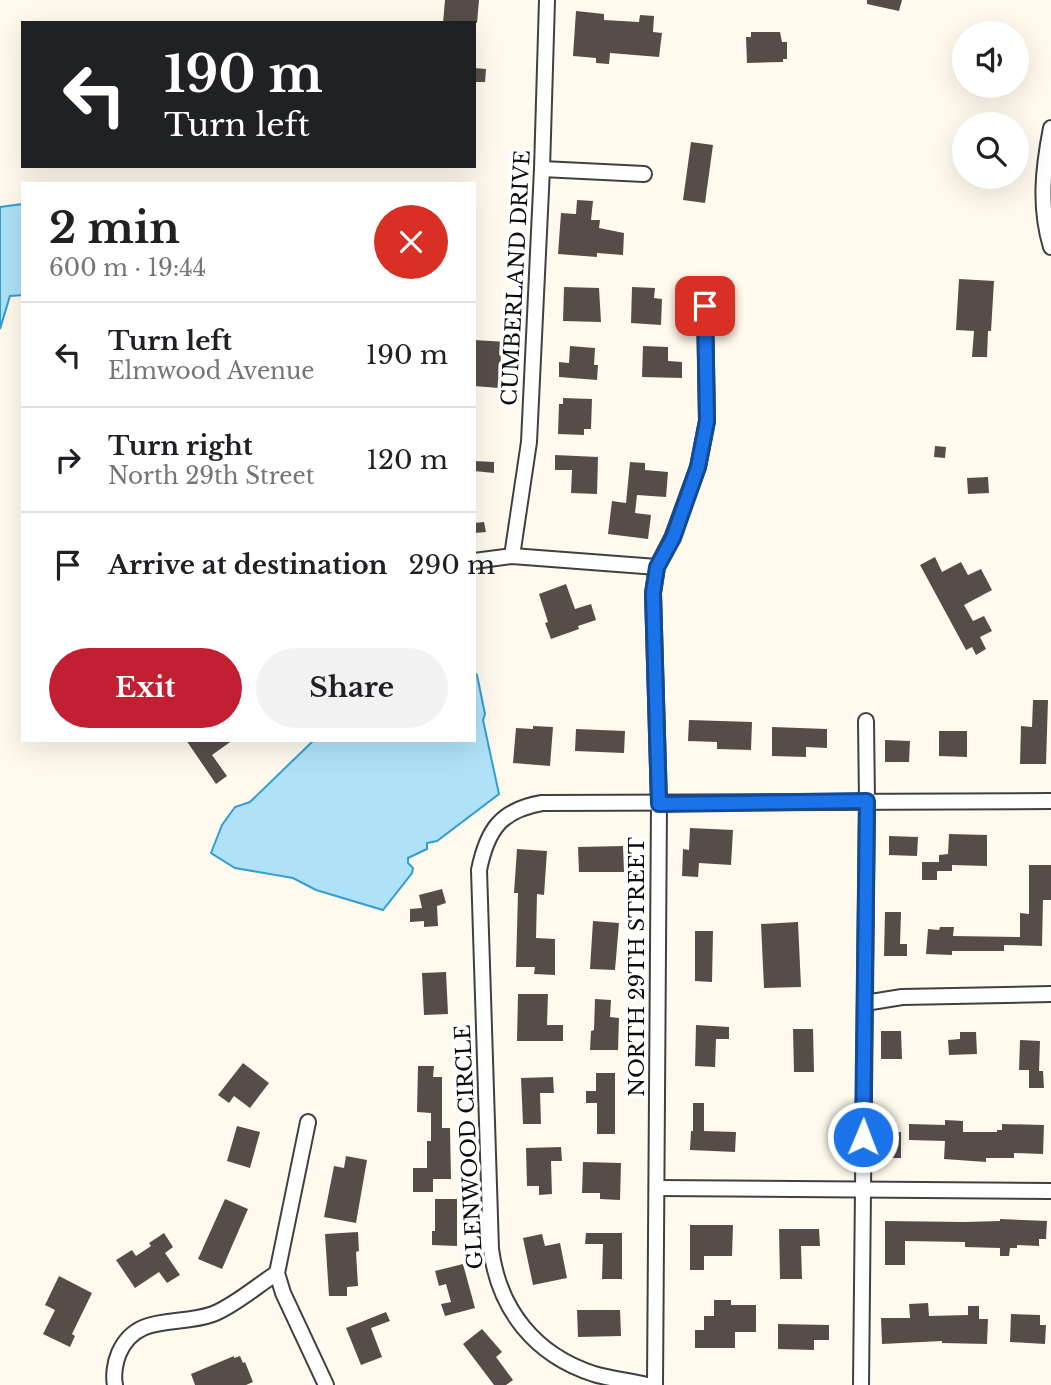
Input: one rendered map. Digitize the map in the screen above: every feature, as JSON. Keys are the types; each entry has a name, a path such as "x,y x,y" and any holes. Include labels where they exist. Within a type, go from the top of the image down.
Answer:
{"street":[{"name":"CUMBERLAND DRIVE","path":"512,556 529,442 547,0"},
{"path":"1051,128 1042,193 1046,230 1051,247"},
{"path":"542,169 643,174"},
{"name":"NORTH 29TH STREET","path":"655,1385 659,804 653,593 657,567 673,538 698,467 707,421 705,306"},
{"path":"476,561 512,556 657,567"},
{"path":"862,1385 866,721"},
{"path":"659,804 1051,801"},
{"name":"GLENWOOD CIRCLE","path":"647,1385 594,1374 546,1351 510,1307 498,1285 491,1249 479,870 484,846 493,828 527,806 542,803 659,804"},
{"path":"865,1003 902,997 1051,994"},
{"path":"308,1122 277,1273 283,1293 326,1385"},
{"path":"657,1188 1051,1191"},
{"path":"115,1385 117,1357 131,1333 148,1325 216,1313 277,1273"}],"water":[{"path":"21,204 21,295 10,296 0,329 0,207"},
{"path":"477,675 485,714 483,720 499,794 437,841 427,843 427,849 408,858 408,863 413,868 412,873 383,910 316,890 293,878 235,868 211,853 222,825 235,807 250,802 312,742 476,742"}],"building":[{"path":"445,0 479,0 477,23 443,21"},
{"path":"867,0 902,0 899,11 867,4"},
{"path":"576,11 604,14 604,20 639,22 640,15 654,16 653,32 662,33 659,57 610,53 609,64 596,63 596,58 573,56"},
{"path":"751,32 780,32 782,42 787,42 787,59 783,59 783,62 747,63 746,37 751,37"},
{"path":"476,68 486,69 485,82 476,82"},
{"path":"691,142 713,145 705,203 683,200"},
{"path":"577,200 593,201 591,220 600,220 599,228 624,233 623,255 597,253 597,257 558,254 561,213 576,214"},
{"path":"959,279 994,281 987,357 972,357 974,331 956,330"},
{"path":"564,287 599,288 601,322 563,321"},
{"path":"632,287 655,288 654,298 662,299 661,325 631,323"},
{"path":"476,340 507,342 506,355 501,355 499,388 476,386"},
{"path":"570,346 595,348 597,380 559,377 559,362 569,363"},
{"path":"643,346 668,347 668,361 682,362 682,378 642,377"},
{"path":"563,398 592,399 591,429 584,429 584,435 558,434 559,404 563,404"},
{"path":"935,446 946,447 945,458 934,457"},
{"path":"555,455 598,457 597,494 571,493 572,470 555,470"},
{"path":"476,461 494,462 494,473 476,471"},
{"path":"630,462 645,463 645,470 668,472 666,497 637,495 635,513 651,515 648,539 608,534 612,501 626,503"},
{"path":"988,477 989,493 968,494 967,478"},
{"path":"484,522 486,532 476,533 476,523"},
{"path":"935,557 942,572 961,562 968,575 981,569 992,590 964,605 973,621 984,616 992,631 980,637 986,649 976,655 972,647 966,650 920,565"},
{"path":"566,584 575,609 591,604 596,620 551,639 539,594"},
{"path":"1033,700 1048,700 1046,764 1020,764 1021,726 1032,727"},
{"path":"689,720 752,722 751,750 717,749 717,742 688,741"},
{"path":"533,726 553,727 550,766 513,763 516,728 533,729"},
{"path":"772,727 827,729 827,748 806,747 806,757 772,756"},
{"path":"576,729 625,731 624,753 575,751"},
{"path":"939,731 967,731 967,757 939,756"},
{"path":"885,740 910,741 909,762 885,762"},
{"path":"187,742 230,742 212,755 227,776 216,784"},
{"path":"690,828 733,830 731,865 699,863 698,877 682,876 683,849 689,850"},
{"path":"949,834 987,835 987,866 952,865 952,871 937,871 937,880 922,880 922,862 939,862 939,855 948,854"},
{"path":"889,836 918,837 917,856 889,855"},
{"path":"623,846 624,872 579,872 578,847"},
{"path":"517,849 547,851 544,895 537,894 536,938 555,939 555,975 534,974 535,967 516,967 518,893 514,893"},
{"path":"1029,865 1051,865 1051,900 1043,900 1042,946 1004,945 1004,951 926,954 928,929 954,927 953,936 1020,937 1020,913 1029,914"},
{"path":"442,889 446,903 437,906 438,926 424,927 424,921 410,922 410,909 422,908 419,895"},
{"path":"885,912 901,912 900,944 907,944 907,956 884,956"},
{"path":"593,921 619,923 615,970 590,969"},
{"path":"798,922 801,987 764,988 761,924"},
{"path":"695,931 713,931 712,982 695,981"},
{"path":"446,972 448,1014 424,1015 422,973"},
{"path":"518,994 548,994 547,1025 563,1025 563,1041 517,1041"},
{"path":"595,999 611,1000 610,1017 619,1018 618,1050 590,1050"},
{"path":"696,1025 729,1027 729,1039 716,1039 715,1067 695,1066"},
{"path":"793,1029 813,1029 814,1072 794,1072"},
{"path":"881,1031 901,1031 902,1059 881,1059"},
{"path":"960,1032 976,1032 977,1054 949,1055 948,1040 960,1039"},
{"path":"1020,1040 1040,1041 1039,1071 1043,1071 1044,1088 1029,1088 1029,1070 1019,1070"},
{"path":"243,1063 269,1083 250,1108 234,1096 229,1103 218,1095"},
{"path":"418,1066 434,1066 433,1077 442,1077 442,1128 450,1128 451,1179 433,1179 433,1192 413,1192 413,1168 427,1168 427,1141 431,1141 431,1113 417,1112"},
{"path":"596,1073 615,1073 615,1134 597,1134 597,1103 586,1103 586,1091 596,1091"},
{"path":"553,1077 554,1093 540,1093 541,1124 523,1124 521,1078"},
{"path":"693,1103 704,1103 704,1131 736,1132 735,1152 690,1150"},
{"path":"945,1120 963,1121 963,1132 997,1132 1002,1130 1002,1124 1044,1125 1043,1154 1014,1153 1014,1158 986,1158 986,1162 944,1159 945,1141 909,1140 909,1124 945,1125"},
{"path":"237,1126 260,1132 250,1168 227,1161"},
{"path":"884,1132 901,1132 901,1158 883,1158"},
{"path":"561,1147 562,1161 551,1161 552,1194 539,1195 539,1186 527,1186 526,1148"},
{"path":"346,1156 367,1160 356,1223 324,1217 334,1166 344,1168"},
{"path":"583,1162 621,1163 620,1200 600,1199 600,1193 582,1193"},
{"path":"225,1199 248,1209 222,1269 198,1259"},
{"path":"435,1199 457,1199 457,1246 432,1245"},
{"path":"1000,1219 1047,1221 1046,1239 1039,1239 1039,1246 1017,1245 1017,1248 1010,1248 1009,1256 1000,1256 1000,1248 965,1247 965,1242 905,1241 905,1265 885,1265 885,1221 965,1222"},
{"path":"690,1225 733,1225 732,1256 704,1256 704,1270 690,1270"},
{"path":"779,1229 819,1229 820,1246 801,1246 802,1279 780,1279"},
{"path":"358,1232 358,1286 347,1287 347,1296 329,1296 325,1234"},
{"path":"164,1233 173,1247 165,1253 180,1275 167,1283 159,1272 135,1288 116,1260 132,1250 136,1256"},
{"path":"586,1233 622,1233 622,1279 602,1279 603,1244 585,1244"},
{"path":"542,1234 545,1246 560,1243 567,1278 533,1285 523,1238"},
{"path":"463,1264 475,1308 445,1316 441,1304 451,1302 446,1284 439,1286 435,1271"},
{"path":"59,1276 92,1293 72,1334 75,1336 70,1347 43,1334 55,1310 45,1305"},
{"path":"714,1300 731,1300 731,1305 756,1305 756,1332 735,1332 735,1348 695,1348 695,1330 704,1330 704,1316 714,1316"},
{"path":"928,1303 929,1316 968,1315 968,1306 979,1306 979,1319 988,1319 987,1344 942,1341 882,1344 881,1318 910,1318 909,1304"},
{"path":"577,1310 620,1310 621,1336 578,1337"},
{"path":"386,1312 390,1321 371,1328 382,1357 361,1365 346,1328"},
{"path":"1011,1314 1040,1315 1040,1325 1046,1325 1045,1344 1010,1342"},
{"path":"778,1324 829,1325 829,1340 814,1340 814,1350 778,1349"},
{"path":"482,1329 502,1352 496,1357 513,1380 506,1385 494,1385 463,1344"},
{"path":"240,1356 243,1363 245,1362 253,1382 246,1385 195,1385 191,1374"}],"route":[{"path":"705,306 707,421 698,467 673,538 657,567 653,593 659,804 867,801 863,1137"}]}
